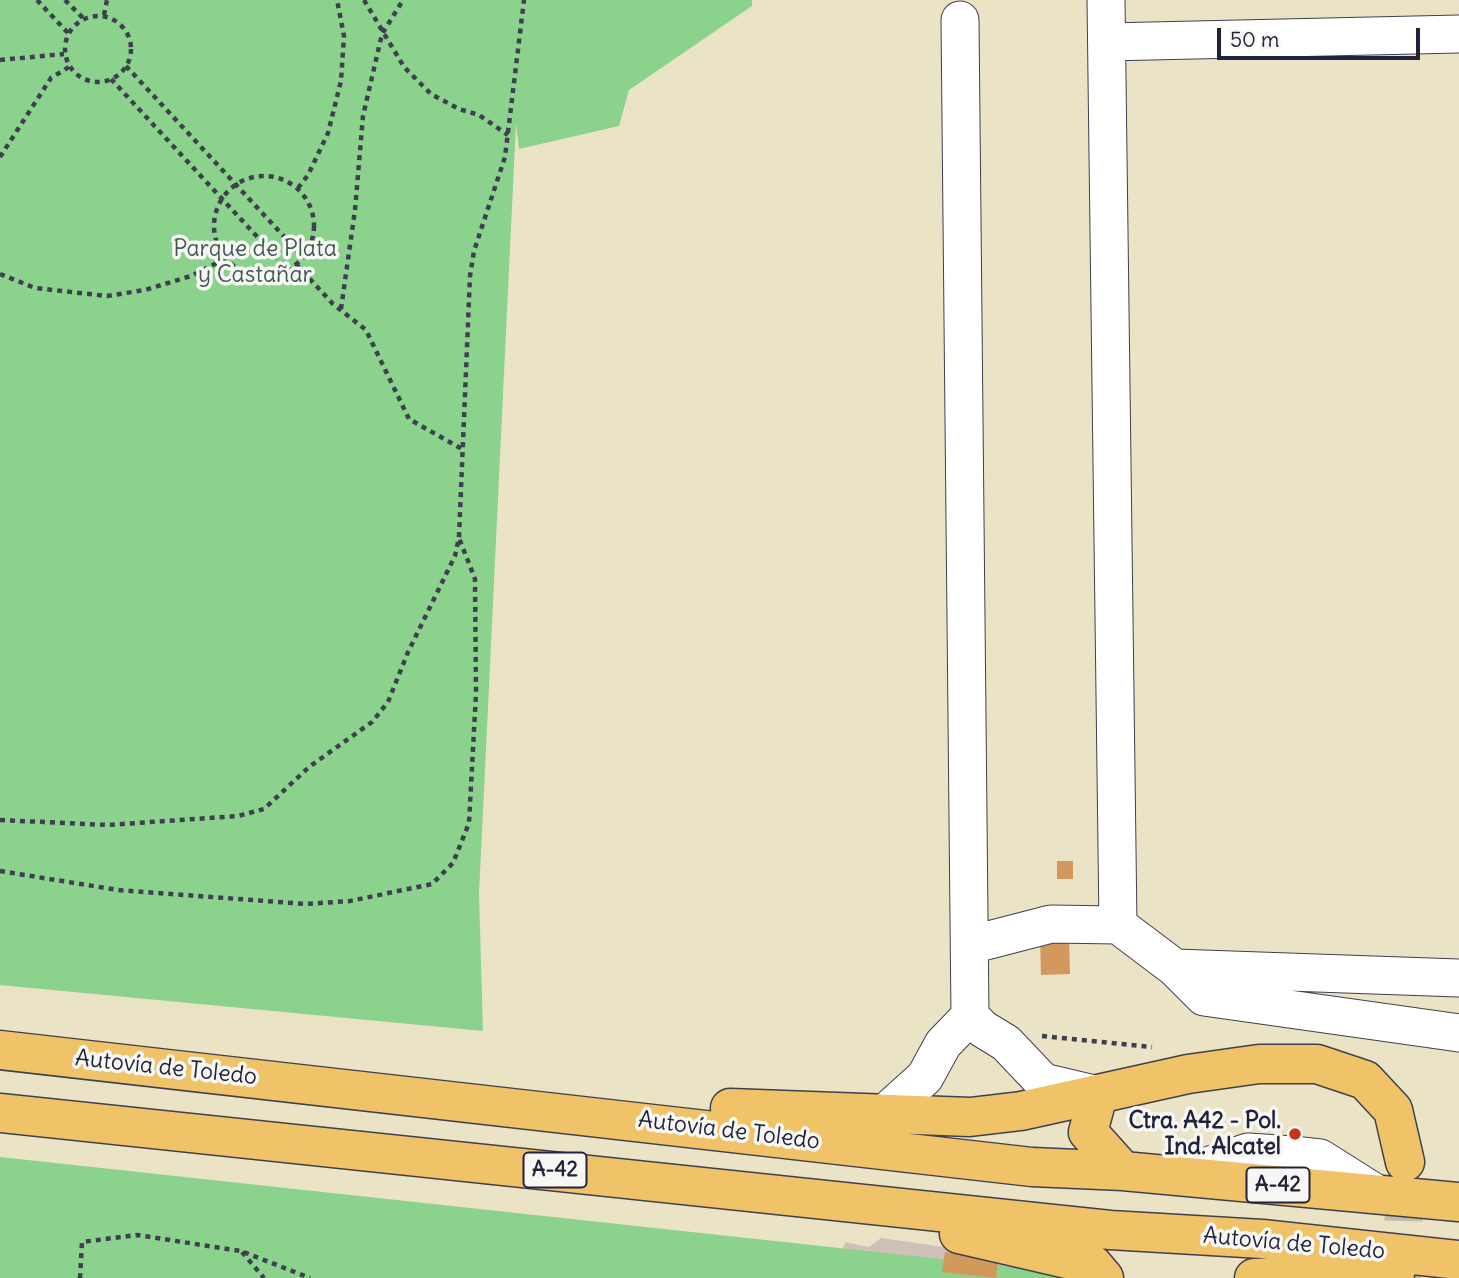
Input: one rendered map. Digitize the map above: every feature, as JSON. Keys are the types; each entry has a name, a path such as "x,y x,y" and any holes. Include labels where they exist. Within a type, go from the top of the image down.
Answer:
{"highway":[{"name":"Autovía de Toledo","path":"0,1050 364,1089 1032,1167 1123,1171 1459,1202"},
{"path":"364,1089 970,1117 1021,1111 1188,1074 1259,1064 1317,1064 1365,1080 1393,1110 1405,1162"},
{"path":"1098,1095 1088,1132 1123,1171"},
{"name":"Autovía de Toledo","path":"0,1113 812,1196 1110,1230 1262,1240 1459,1260"},
{"path":"812,1196 863,1214 1093,1265 1104,1278"},
{"path":"1254,1278 1459,1273"}],"lane":[{"path":"1106,0 1118,925"},
{"path":"884,1114 925,1077 943,1044 970,1016 960,20"},
{"path":"1107,42 1459,33"},
{"path":"970,945 1051,924 1118,925 1175,968 1204,997 1459,1033"},
{"path":"1175,968 1459,978"},
{"path":"970,1016 983,1029 1006,1043 1043,1082 1098,1095"}],"path":[{"path":"37,0 68,33"},
{"path":"65,0 83,18"},
{"path":"104,15 107,0"},
{"path":"298,188 308,175 328,133 341,81 344,36 337,0"},
{"path":"364,0 404,67 431,94 459,109 479,115 508,135"},
{"path":"341,309 355,210 363,116 382,34 403,0"},
{"path":"0,820 108,825 238,816 264,809 309,767 372,722 388,702 408,652 455,556 459,537 470,276 474,250 505,157 524,0"},
{"path":"104,15 117,21 126,31 131,43 131,56 127,66 111,79 90,82 79,77 69,67 64,54 68,33 83,18 104,15"},
{"path":"0,60 64,54"},
{"path":"127,66 303,257"},
{"path":"0,157 51,78 69,67"},
{"path":"111,79 288,270"},
{"path":"263,176 288,182 298,188 307,199 314,225 313,237 303,257 288,270 266,276 240,270 227,258 216,240 214,227 223,200 236,185 263,176"},
{"path":"0,274 35,288 107,296 145,290 191,276 227,258"},
{"path":"296,264 366,330 409,419 462,449"},
{"path":"0,871 118,890 305,904 350,901 432,884 453,863 469,823 476,693 475,579 459,537"},
{"path":"1006,1043 1045,1036 1159,1047"},
{"path":"80,1278 82,1242 137,1235 241,1251 310,1278"},
{"path":"241,1251 264,1278"}],"shaded area":[{"path":"881,1238 1007,1256 1001,1278 834,1278 845,1242 869,1247"}],"green space":[{"name":"Parque de Plata y Castañar","path":"0,0 752,0 752,6 629,90 619,126 519,149 516,124 479,894 483,1031 0,985"},
{"path":"0,1157 1116,1278 0,1278"}],"building":[{"path":"1057,861 1073,861 1073,879 1057,879"},
{"path":"1069,936 1070,974 1041,975 1040,937"},
{"path":"945,1252 998,1260 996,1278 942,1272"}],"tunnel":[{"path":"1402,1278 1405,1165"}],"place":[{"name":"Ctra. A42 - Pol. Ind. Alcatel","path":"1295,1134"}]}
